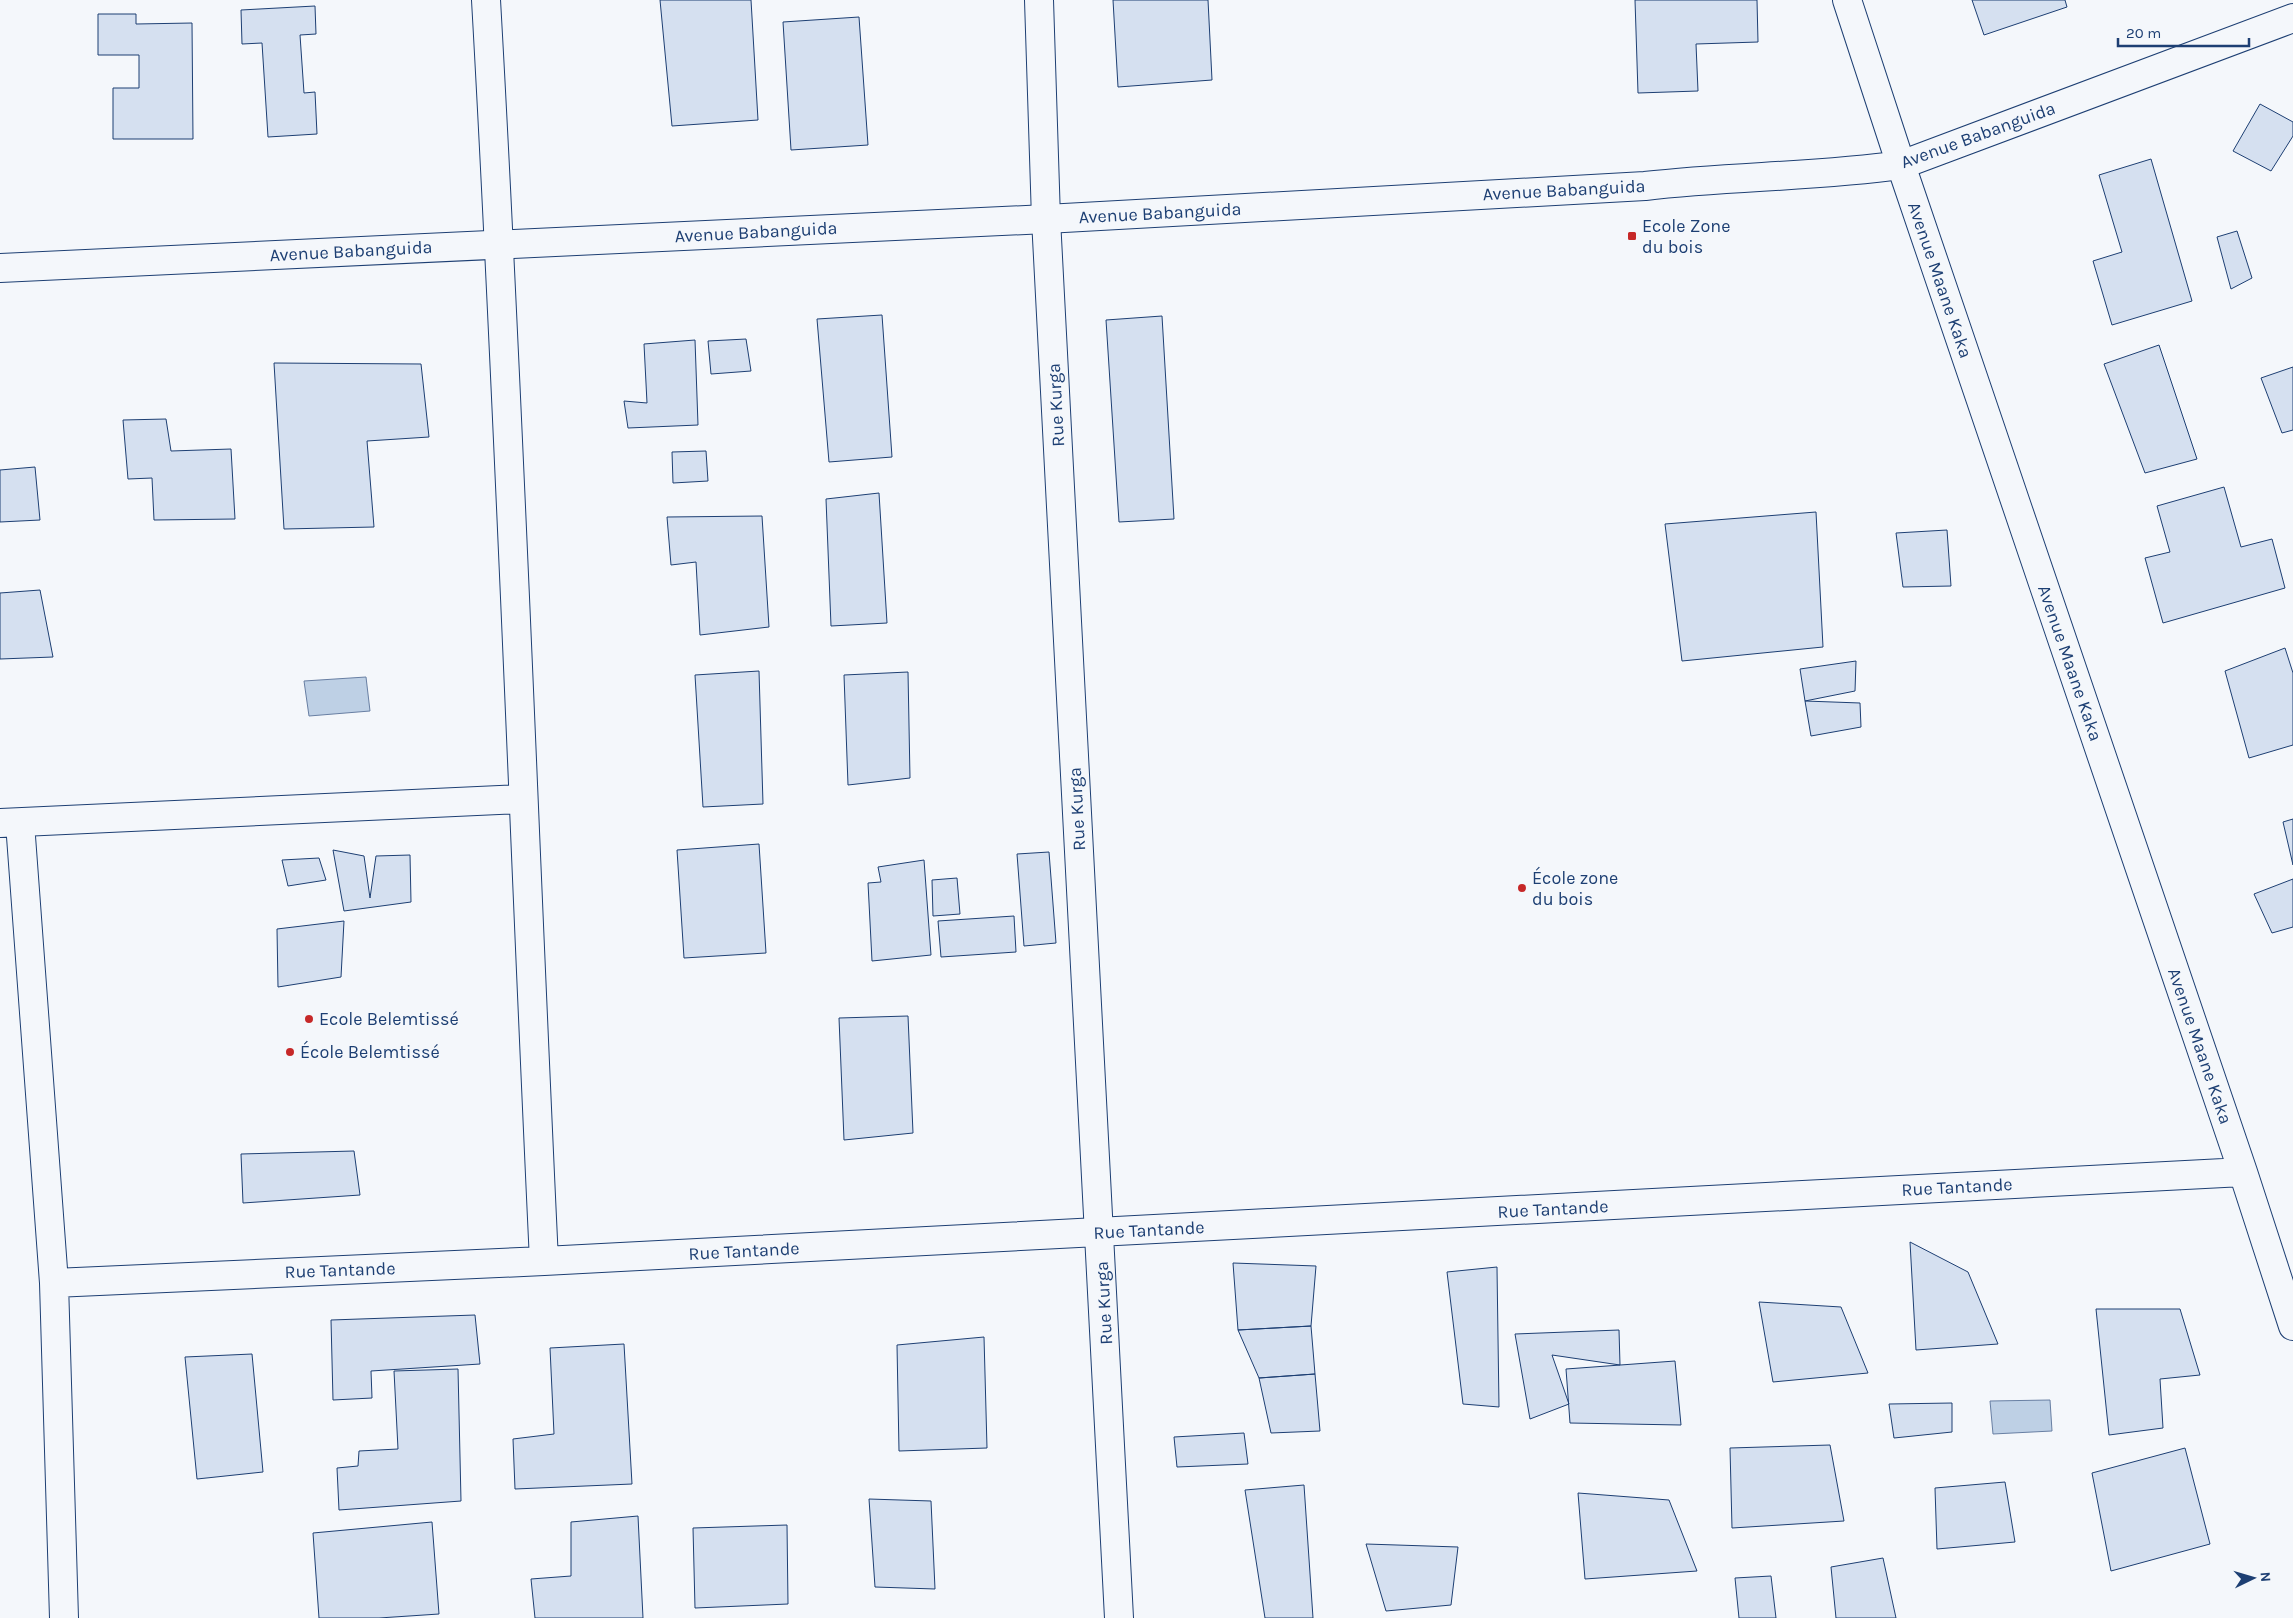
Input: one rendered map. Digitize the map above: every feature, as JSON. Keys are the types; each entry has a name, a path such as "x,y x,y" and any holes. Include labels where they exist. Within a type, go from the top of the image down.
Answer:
{"street":[{"path":"486,0 500,244 522,799 544,1261"},
{"name":"Rue Kurga","path":"1039,0 1046,219 1119,1618"},
{"name":"Avenue Maane Kaka","path":"1847,0 1901,165 2243,1172 2293,1326"},
{"name":"Avenue Babanguida","path":"0,268 1046,219 1645,186 1714,178 1850,172 1901,165 2293,18"},
{"path":"64,1618 54,1283 10,823 522,799"},
{"name":"Rue Tantande","path":"54,1283 1100,1233 2243,1172"}],"water":[{"path":"366,677 370,711 309,716 304,681"},
{"path":"2050,1400 2052,1431 1993,1434 1990,1401"}],"building":[{"path":"660,0 751,0 758,120 672,126"},
{"path":"1113,0 1208,0 1212,80 1118,87"},
{"path":"1635,0 1757,0 1758,42 1696,44 1698,91 1638,93"},
{"path":"1972,0 2065,0 2067,7 1984,35"},
{"path":"315,6 316,34 300,35 304,93 315,92 317,134 268,137 262,43 242,44 241,10"},
{"path":"98,14 136,14 136,24 192,23 193,139 113,139 113,88 139,88 139,55 98,55"},
{"path":"859,17 868,145 791,150 783,22"},
{"path":"2260,104 2293,122 2293,136 2271,171 2233,151"},
{"path":"2151,159 2192,301 2112,325 2093,261 2122,252 2099,175"},
{"path":"2237,231 2252,278 2231,289 2217,237"},
{"path":"882,315 892,457 829,462 817,319"},
{"path":"1162,316 1174,519 1119,522 1106,320"},
{"path":"746,339 751,371 711,374 708,341"},
{"path":"695,340 698,425 628,428 624,401 647,403 644,344"},
{"path":"2159,345 2197,459 2145,473 2104,364"},
{"path":"274,363 421,364 429,437 367,441 374,527 284,529"},
{"path":"2293,367 2293,430 2282,433 2261,378"},
{"path":"166,419 171,451 231,449 235,519 154,520 152,478 128,479 123,420"},
{"path":"706,451 708,481 673,483 672,452"},
{"path":"35,467 40,520 0,522 0,470"},
{"path":"2224,487 2241,547 2272,539 2285,588 2163,623 2145,558 2170,552 2157,506"},
{"path":"879,493 887,623 831,626 826,499"},
{"path":"1816,512 1823,647 1682,661 1665,524"},
{"path":"762,516 769,627 700,635 696,562 671,565 667,517"},
{"path":"1947,530 1951,586 1903,587 1896,533"},
{"path":"40,590 53,657 0,659 0,593"},
{"path":"2285,648 2293,673 2293,745 2249,758 2225,671"},
{"path":"1856,661 1855,691 1805,701 1800,669"},
{"path":"759,671 763,804 703,807 695,675"},
{"path":"908,672 910,778 848,785 844,675"},
{"path":"1805,701 1860,703 1861,727 1811,736"},
{"path":"2293,819 2293,865 2283,822"},
{"path":"759,844 766,953 684,958 677,850"},
{"path":"333,850 364,856 370,898 376,856 410,855 411,902 344,911"},
{"path":"1049,852 1056,943 1024,946 1017,854"},
{"path":"319,858 326,880 288,886 282,860"},
{"path":"924,860 931,955 872,961 868,883 881,882 878,867"},
{"path":"957,878 960,914 933,916 932,880"},
{"path":"2293,879 2293,927 2272,933 2254,894"},
{"path":"1014,916 1016,952 941,957 938,921"},
{"path":"344,921 341,977 278,987 277,929"},
{"path":"908,1016 913,1133 844,1140 839,1018"},
{"path":"354,1151 360,1195 243,1203 241,1154"},
{"path":"1910,1242 1968,1272 1998,1344 1916,1350"},
{"path":"1233,1263 1316,1266 1311,1326 1238,1330"},
{"path":"1497,1267 1499,1407 1463,1404 1447,1272"},
{"path":"1759,1302 1841,1307 1868,1373 1773,1382"},
{"path":"2096,1309 2180,1309 2200,1375 2160,1379 2163,1428 2109,1435"},
{"path":"475,1315 480,1364 371,1371 372,1398 333,1400 331,1320"},
{"path":"1311,1326 1315,1374 1259,1378 1238,1330"},
{"path":"1619,1330 1620,1365 1552,1355 1569,1404 1530,1419 1515,1334"},
{"path":"984,1337 987,1448 899,1451 897,1345"},
{"path":"624,1344 632,1484 515,1489 513,1439 554,1434 550,1348"},
{"path":"252,1354 263,1472 197,1479 185,1357"},
{"path":"1675,1361 1681,1425 1570,1423 1566,1369"},
{"path":"458,1369 461,1501 339,1510 337,1468 358,1466 359,1451 398,1449 394,1371"},
{"path":"1315,1374 1320,1431 1271,1433 1259,1378"},
{"path":"1952,1403 1952,1432 1894,1438 1889,1404"},
{"path":"1244,1433 1248,1464 1177,1467 1174,1437"},
{"path":"1830,1445 1844,1521 1732,1528 1730,1448"},
{"path":"2185,1448 2210,1544 2111,1571 2092,1473"},
{"path":"2005,1482 2015,1542 1937,1549 1935,1488"},
{"path":"1304,1485 1313,1618 1265,1618 1245,1490"},
{"path":"1578,1493 1669,1500 1697,1571 1585,1579"},
{"path":"869,1499 931,1501 935,1589 875,1587"},
{"path":"638,1516 643,1618 535,1618 531,1579 571,1576 571,1522"},
{"path":"432,1522 439,1614 379,1618 319,1618 313,1533"},
{"path":"787,1525 788,1604 695,1608 693,1528"},
{"path":"1366,1544 1458,1547 1451,1605 1386,1611"},
{"path":"1883,1558 1896,1618 1836,1618 1831,1567"},
{"path":"1771,1576 1776,1618 1739,1618 1735,1578"}],"place":[{"name":"Ecole Zone du bois","path":"1632,236"},
{"name":"École zone du bois","path":"1522,888"},
{"name":"Ecole Belemtissé","path":"309,1019"},
{"name":"École Belemtissé","path":"290,1052"}]}
